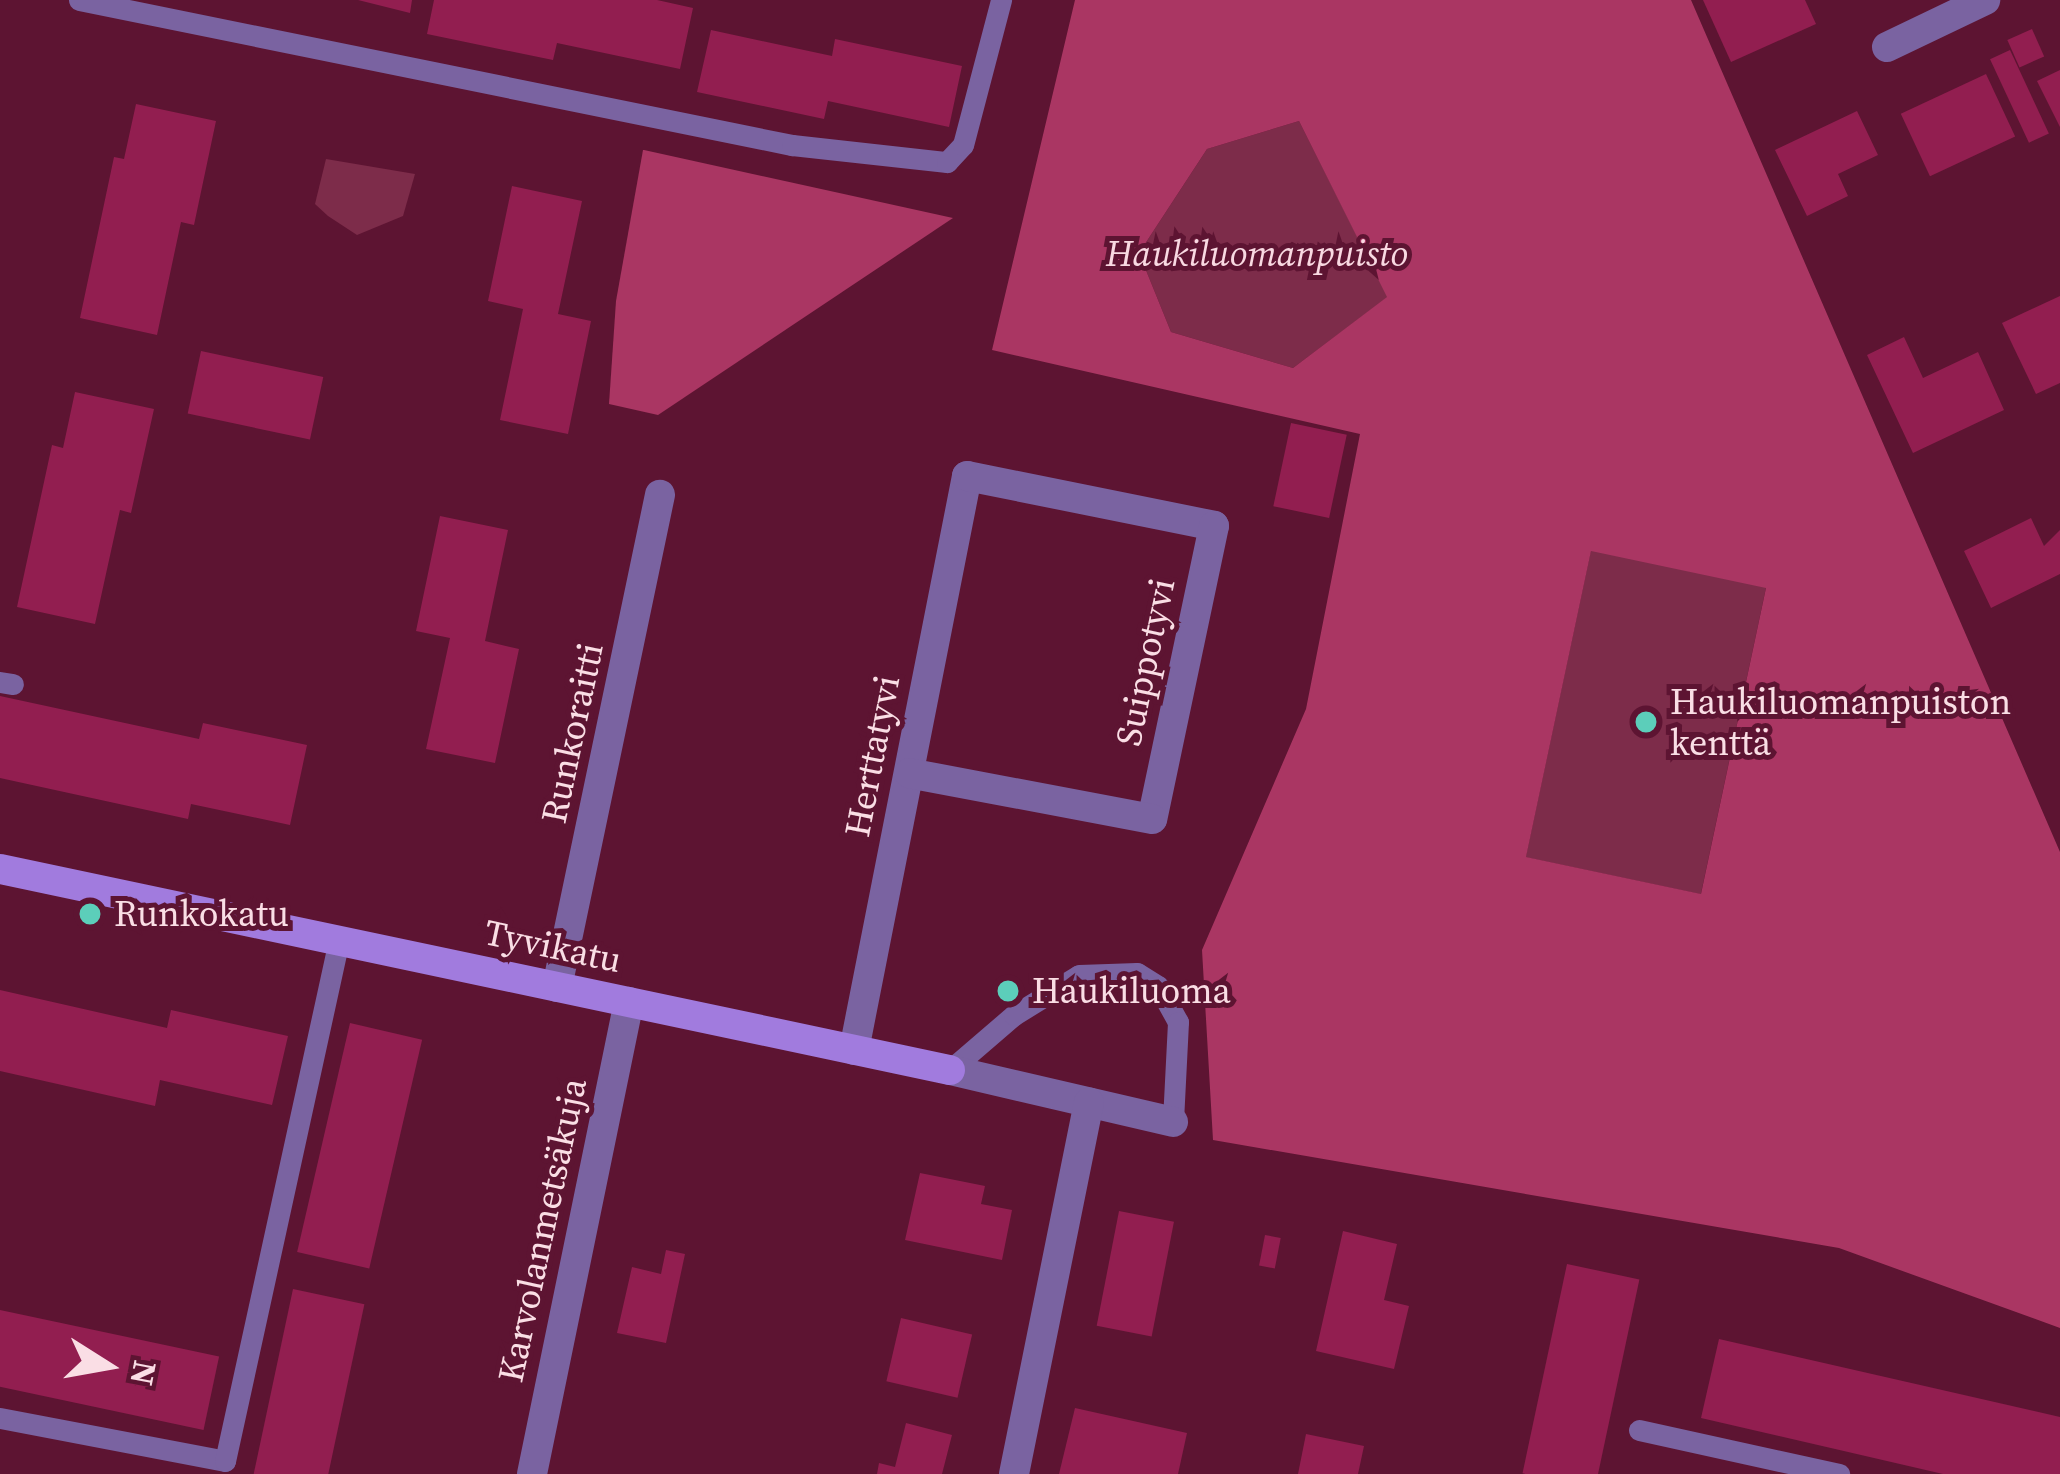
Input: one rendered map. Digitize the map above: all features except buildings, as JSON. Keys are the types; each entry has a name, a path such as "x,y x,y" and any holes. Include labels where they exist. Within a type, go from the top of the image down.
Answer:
{"street":[{"path":"1887,46 1985,0"},
{"name":"Suippotyvi","path":"909,773 1152,819 1214,526 967,476"},
{"name":"Herttatyvi","path":"854,1050 967,476"},
{"name":"Runkoraitti","path":"557,987 660,495"},
{"name":"Tyvikatu","path":"0,869 1173,1121"},
{"name":"Karvolanmetsäkuja","path":"532,1474 629,1002"},
{"path":"1014,1474 1089,1102"}],"lane":[{"path":"80,0 792,146 947,162 963,145 1001,0"},
{"path":"0,1418 225,1461 339,940"},
{"path":"950,1070 1014,1015 1101,970 1137,973 1158,986 1181,1044 1173,1121"},
{"path":"1639,1430 1839,1474"}],"green space":[{"name":"Haukiluomanpuisto","path":"1299,121 1388,297 1293,368 1171,332 1139,253 1207,149"},
{"path":"326,159 415,174 403,216 357,235 328,216 315,204"},
{"name":"Haukiluomanpuiston kenttä","path":"1591,550 1766,587 1701,894 1526,857"}],"shaded area":[{"path":"1075,0 1691,0 2060,852 2060,1328 1839,1248 1213,1140 1202,950 1306,709 1360,434 992,350","holes":["1299,121 1387,297 1293,368 1171,332 1139,253 1207,149","1591,551 1766,588 1701,894 1526,857"]},
{"path":"643,150 953,218 658,415 609,404 616,301"}],"place":[{"name":"Haukiluomanpuiston kenttä","path":"1646,722"},
{"name":"Runkokatu","path":"90,914"},
{"name":"Haukiluoma","path":"1008,991"}]}
